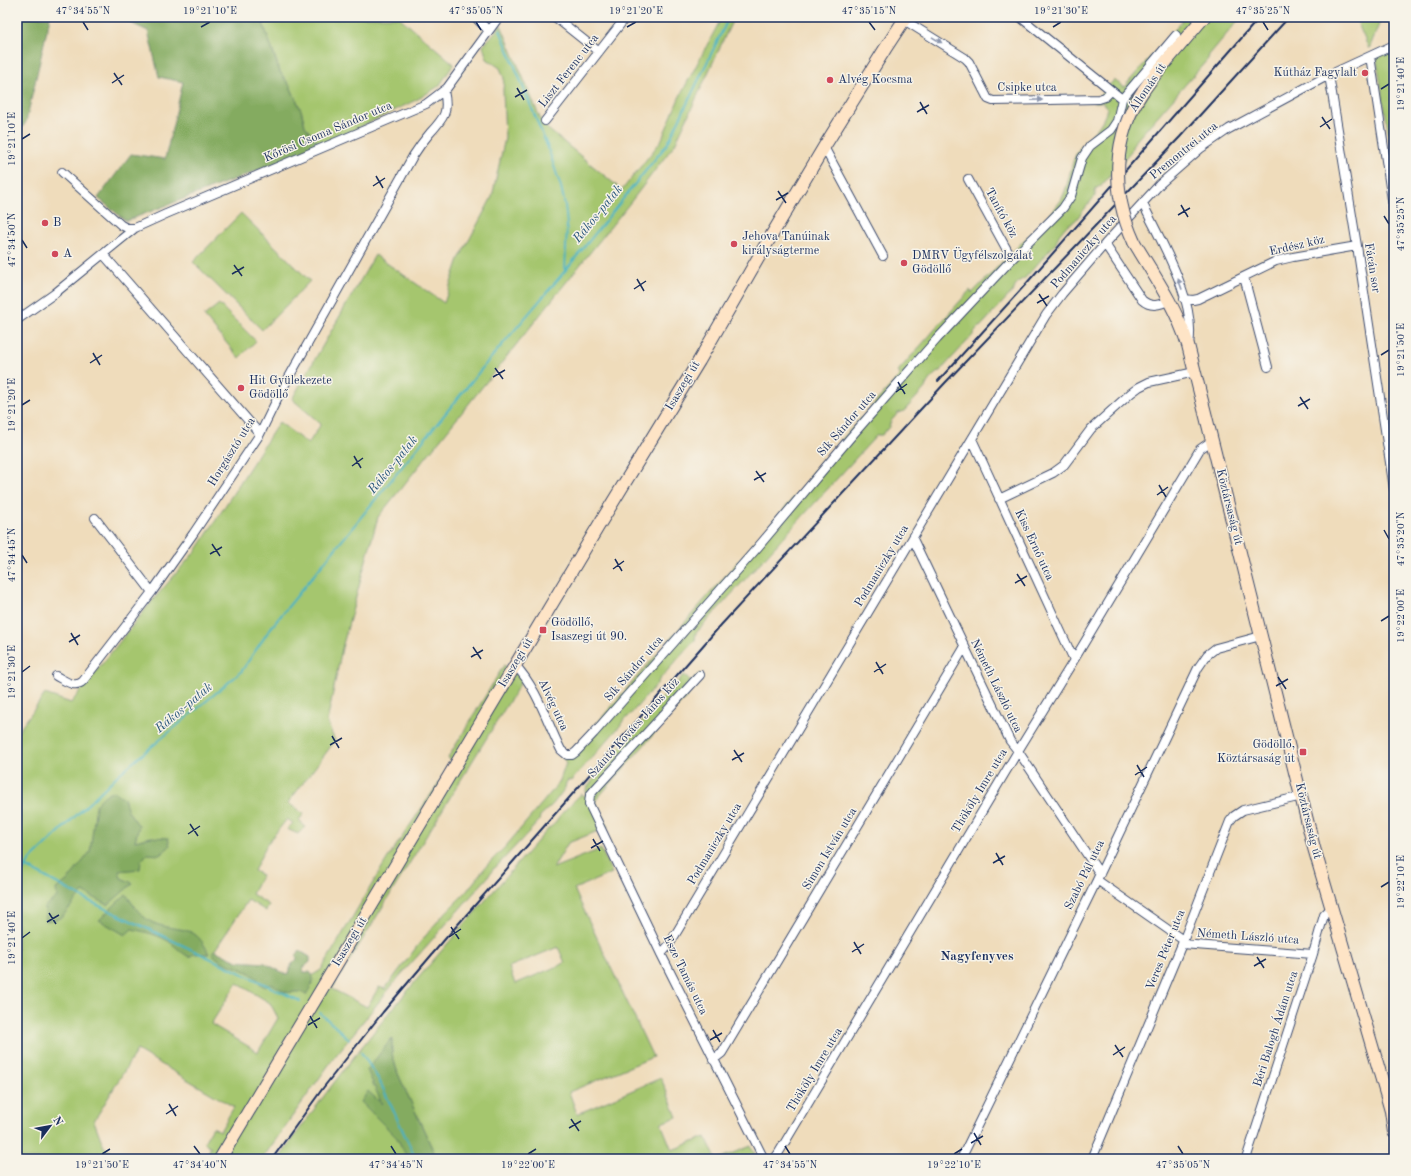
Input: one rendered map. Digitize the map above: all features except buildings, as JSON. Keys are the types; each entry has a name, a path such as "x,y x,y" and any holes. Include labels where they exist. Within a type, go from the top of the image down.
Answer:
{"main road":[{"name":"Állomás út","path":"1134,242 1125,219 1118,185 1120,144 1127,120 1143,91 1204,17"},
{"name":"Isaszegi út","path":"220,1159 699,360 824,147 905,19"},
{"name":"Köztársaság út","path":"1134,242 1170,300 1188,345 1314,848 1387,1097 1394,1127"}],"street":[{"path":"475,17 488,30"},
{"name":"Kőrösi Csoma Sándor utca","path":"17,320 54,294 135,228 426,104 444,91 499,17"},
{"path":"555,17 599,52"},
{"name":"Liszt Ferenc utca","path":"545,121 626,17"},
{"path":"1020,17 1122,99"},
{"name":"Csipke utca","path":"905,19 965,58 969,62 988,99 993,101 1099,99 1105,97 1111,91"},
{"name":"Állomás út","path":"1122,99 1176,35"},
{"name":"Premontrei utca","path":"1143,204 1160,184 1181,165 1228,129 1329,76 1394,45"},
{"path":"1370,56 1392,179 1394,213"},
{"name":"Fácán sor","path":"1329,76 1357,246 1394,489"},
{"name":"Horgásztó utca","path":"56,676 73,685 80,684 152,592 260,434 279,395 413,156 444,117 446,103 444,91"},
{"name":"Sík Sándor utca","path":"568,755 576,752 594,734 753,553 855,432 937,339 1068,201 1082,158 1090,146 1111,130 1117,122 1122,99"},
{"path":"824,147 884,256"},
{"path":"62,172 121,225 127,228 135,228"},
{"name":"Tanító köz","path":"968,179 1012,259"},
{"name":"Podmaniczky utca","path":"661,954 673,938 1049,311 1105,244 1143,204"},
{"name":"Köztársaság út","path":"1143,204 1182,289 1190,328 1188,345"},
{"path":"1105,244 1144,302 1154,305 1170,300"},
{"name":"Erdész köz","path":"1184,299 1198,299 1267,265 1285,259 1357,246"},
{"path":"103,254 260,434"},
{"path":"1244,277 1268,367"},
{"path":"999,499 1059,469 1068,462 1091,429 1139,387 1148,382 1195,372"},
{"name":"Kiss Ernő utca","path":"972,439 1074,660"},
{"name":"Thököly Imre utca","path":"774,1159 782,1148 1018,751 1200,449 1213,440"},
{"path":"95,518 152,592"},
{"name":"Németh László utca","path":"913,539 964,648 1010,741 1018,751 1098,877 1182,942 1312,954"},
{"name":"Szabó Pál utca","path":"961,1159 1198,668 1207,655 1216,648 1261,636"},
{"name":"Simon István utca","path":"714,1060 722,1053 964,648"},
{"name":"Alvég utca","path":"515,665 523,672 531,686 561,750 564,754 568,755"},
{"name":"Szántó Kovács János köz","path":"589,800 595,789 700,675"},
{"name":"Veres Péter utca","path":"1092,1159 1182,942 1226,830 1234,816 1238,812 1249,807 1302,796"},
{"name":"Esze Tamás utca","path":"589,800 590,806 661,954 764,1159"},
{"name":"Béri Balogh Ádám utca","path":"1246,1159 1324,915 1331,908"}],"green space":[{"path":"17,17 50,17 26,122 17,135"},
{"path":"118,17 265,17 263,23 280,72 290,86 301,110 305,126 321,146 126,221 98,198 131,154 165,159 183,82 159,77 148,31"},
{"path":"265,17 399,17 454,64 439,86 418,99 321,146 305,126 301,110 290,86 280,72 263,23"},
{"path":"722,17 734,17 675,144 633,199 378,517 342,648 327,722 335,741 288,803 304,814 299,820 305,827 298,834 287,829 293,823 287,819 267,844 254,871 262,875 252,894 269,905 266,911 248,900 213,953 287,991 321,970 387,859 453,762 448,758 504,665 523,679 332,989 367,1007 379,987 385,989 441,917 466,892 488,864 506,846 559,783 566,763 563,758 577,746 810,479 810,475 900,375 898,371 970,290 972,293 1053,211 1063,196 1076,154 1103,120 1107,108 1102,102 1094,102 1114,80 1124,87 1186,17 1241,17 1209,55 1208,59 1133,144 1131,151 1102,185 1095,189 1095,196 1075,221 1067,225 1059,235 1056,243 1025,278 1018,282 1014,290 981,326 977,328 973,335 940,371 931,378 925,388 904,411 898,413 882,435 877,435 696,633 695,640 656,685 628,717 624,719 620,726 571,781 568,780 565,788 553,804 540,816 539,821 493,869 488,877 398,978 333,1059 262,1159 204,1159 211,1147 204,1142 213,1127 220,1131 234,1107 137,1050 94,1121 104,1147 123,1159 17,1159 17,733 45,694 71,703 153,600 198,548 279,422 308,444 321,424 292,399 375,255 444,303 459,259 492,197 505,138 504,78 500,68 487,59 483,46 501,25 543,125 622,190 661,141 679,98","holes":["237,983 270,1003 278,1018 258,1052 211,1024"]},
{"path":"1358,17 1382,17 1369,49 1356,19"},
{"path":"1394,47 1394,139 1390,142 1376,55"},
{"path":"241,213 310,281 262,330 193,262"},
{"path":"219,304 256,341 239,358 204,316"},
{"path":"700,673 703,678 595,801 608,827 568,843 553,868 601,849 612,873 574,889 653,1057 569,1092 577,1114 661,1078 677,1117 661,1123 672,1150 706,1137 716,1159 437,1159 398,1074 392,1054 392,1039 383,1105 361,1102 397,1138 408,1159 279,1159 342,1073 443,949 563,812 581,794 584,796 586,794 586,789 620,747 633,734 667,693 671,691 683,675 691,681","holes":["558,947 565,963 515,984 509,967"]},
{"path":"114,791 124,798 128,811 139,826 135,841 151,837 168,838 170,846 160,855 147,854 141,861 140,869 119,871 121,878 133,883 108,905 83,892 61,918 46,921 44,907 57,897 56,889 68,880 90,852 96,804 105,795"},
{"path":"126,894 139,912 151,922 165,927 193,933 204,944 209,954 194,954 189,957 167,940 132,929 125,935 99,920"},
{"path":"214,950 237,961 265,963 285,974 289,974 291,965 297,959 296,955 300,951 310,957 310,962 303,968 303,972 310,972 313,981 306,995 301,992 286,992 273,985 268,985 265,987 261,985 256,977 216,958 212,953"},
{"path":"392,1038 392,1054 398,1074 437,1159 408,1159 397,1138 361,1102 368,1091 382,1104 367,1070"},
{"path":"751,1146 757,1159 719,1159"}],"waterway":[{"name":"Rákos-patak","path":"17,880 31,859 119,774 241,672 270,629 484,366 565,271 668,143 729,17"},
{"path":"500,30 548,148 561,187 567,224 565,271"},
{"path":"27,867 87,900 300,1001"},
{"path":"320,1013 349,1039"},
{"path":"361,1052 379,1080 416,1159"}],"railway":[{"path":"938,381 1025,285 1260,17"},
{"path":"272,1159 323,1088 383,1012 446,938 721,625 945,383 1180,137 1289,17"}],"place":[{"name":"Kútház Fagylalt","path":"1365,73"},
{"name":"Alvég Kocsma","path":"830,80"},
{"name":"B","path":"45,223"},
{"name":"Jehova Tanúinak királyságterme","path":"734,244"},
{"name":"A","path":"55,254"},
{"name":"DMRV Ügyfélszolgálat Gödöllő","path":"904,263"},
{"name":"Hit Gyülekezete Gödöllő","path":"241,388"},
{"name":"Gödöllő, Isaszegi út 90.","path":"543,630"},
{"name":"Gödöllő, Köztársaság út","path":"1303,752"}],"district":[{"name":"Nagyfenyves","path":"977,956"}]}
